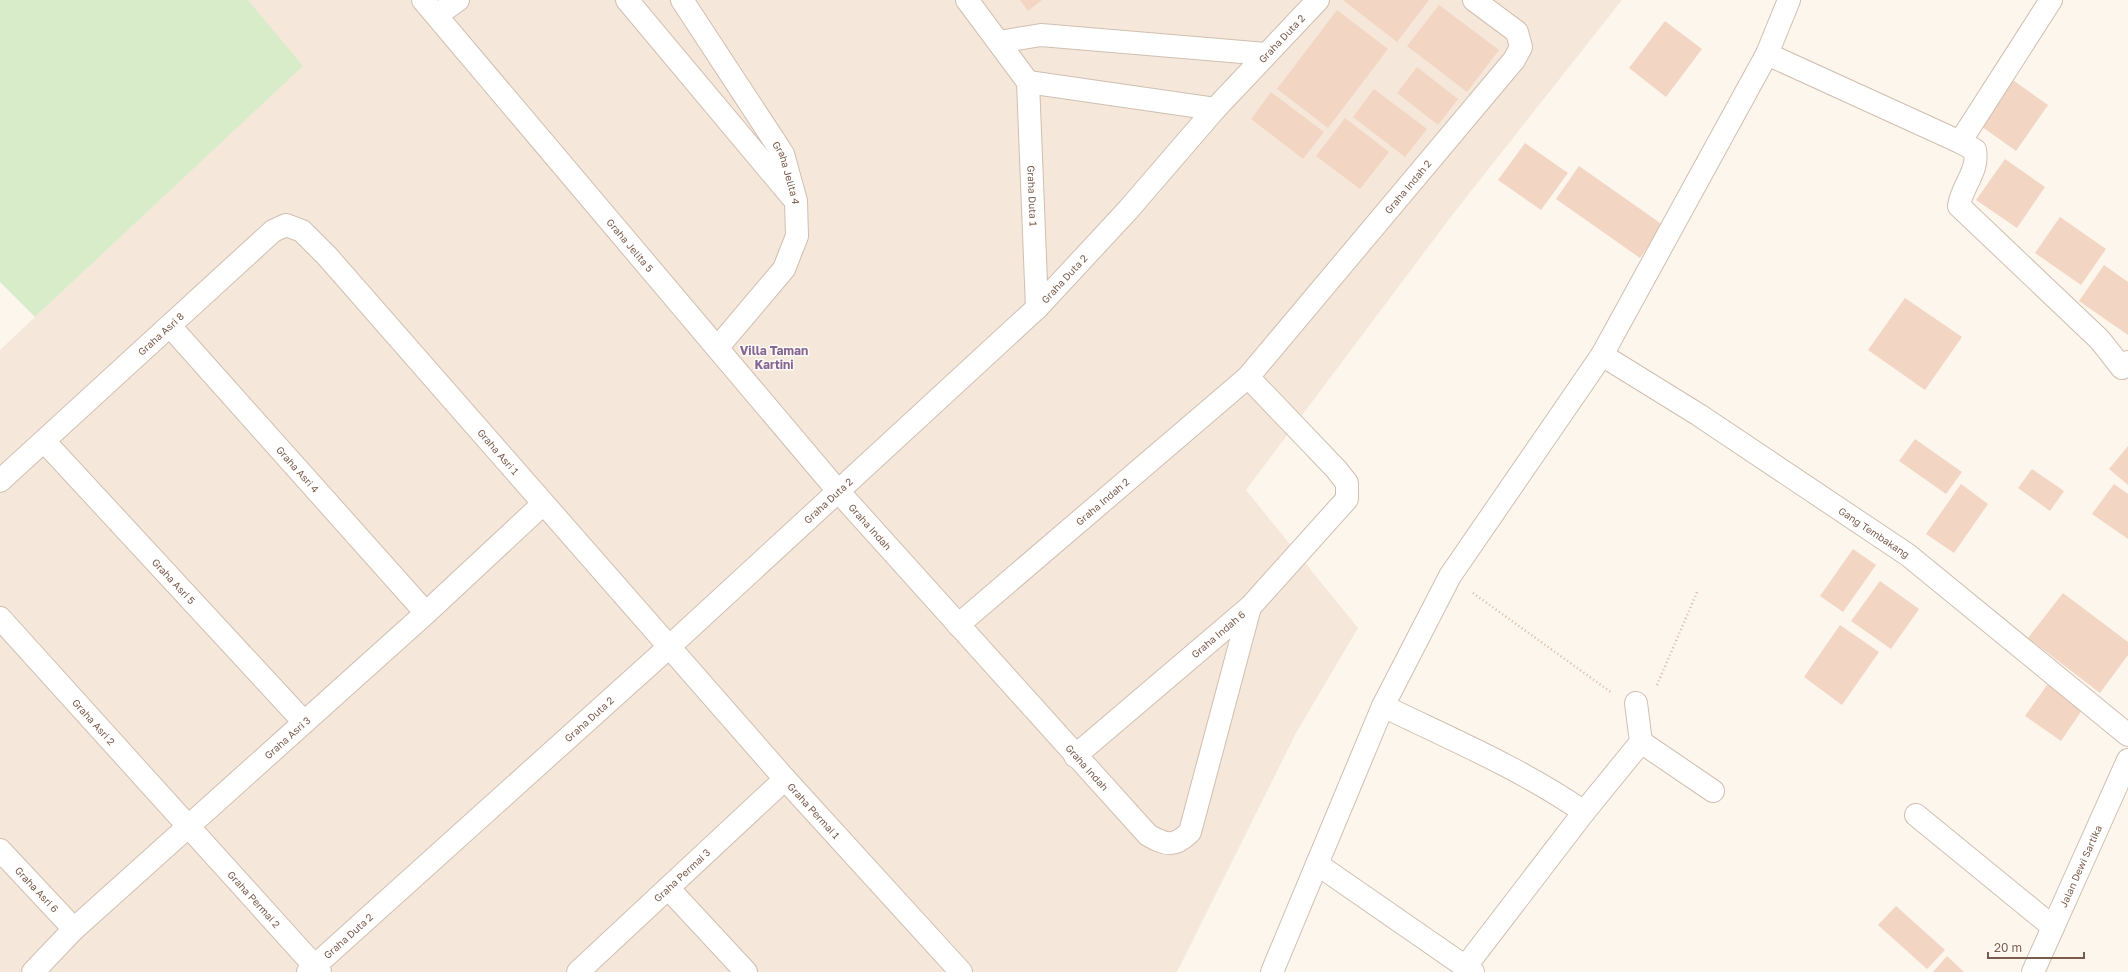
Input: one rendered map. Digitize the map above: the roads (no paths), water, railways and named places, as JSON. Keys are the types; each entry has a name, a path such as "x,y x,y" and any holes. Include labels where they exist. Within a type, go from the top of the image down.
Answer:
{"street":[{"path":"430,8 458,0"},
{"path":"627,0 796,201"},
{"name":"Graha Jelita 4","path":"682,0 783,154 796,201 798,236 784,269 718,347"},
{"path":"967,0 1028,82 1215,109"},
{"name":"Graha Duta 2","path":"314,970 669,647 1036,308 1128,210 1215,109 1318,0"},
{"name":"Graha Indah 2","path":"958,625 1248,377 1514,60 1521,47 1517,32 1474,0"},
{"path":"1272,972 1383,706 1450,576 1602,355 1767,54 1789,0"},
{"path":"1960,142 2051,0"},
{"name":"Graha Jelita 5","path":"430,8 718,347 838,491"},
{"path":"999,42 1041,35 1266,54"},
{"path":"1767,54 1975,150 1976,164 1960,196 1959,206 2100,340 2122,368 2128,362"},
{"name":"Graha Duta 1","path":"1028,82 1036,308"},
{"name":"Graha Asri 8","path":"0,481 273,231 286,226 302,231 327,256"},
{"name":"Graha Asri 1","path":"327,256 669,647"},
{"name":"Graha Asri 4","path":"170,326 426,613"},
{"name":"Gang Tembakang","path":"1602,355 1699,414 1908,555 2128,735"},
{"name":"Graha Indah 6","path":"1075,756 1250,607 1347,499 1347,483 1336,469 1248,377"},
{"name":"Graha Asri 5","path":"44,441 304,722"},
{"name":"Graha Indah","path":"838,491 1075,756 1148,835 1164,843 1180,842 1190,832 1250,607"},
{"name":"Graha Asri 3","path":"33,972 74,929 426,613 543,504"},
{"name":"Graha Asri 2","path":"0,618 189,825"},
{"name":"Graha Permai 1","path":"669,647 785,779 961,972"},
{"path":"1317,864 1469,969 1584,812 1641,742 1636,703"},
{"path":"1383,706 1489,757 1561,796 1584,812"},
{"path":"1641,742 1714,790"},
{"name":"Jalan Dewi Sartika","path":"2033,972 2128,760"},
{"name":"Graha Permai 3","path":"578,972 785,779"},
{"path":"1916,815 2053,927"},
{"name":"Graha Permai 2","path":"189,825 314,970"},
{"name":"Graha Asri 6","path":"0,850 74,929"},
{"path":"668,888 746,972"}],"district":[{"name":"Villa Taman Kartini","path":"774,358"}]}
